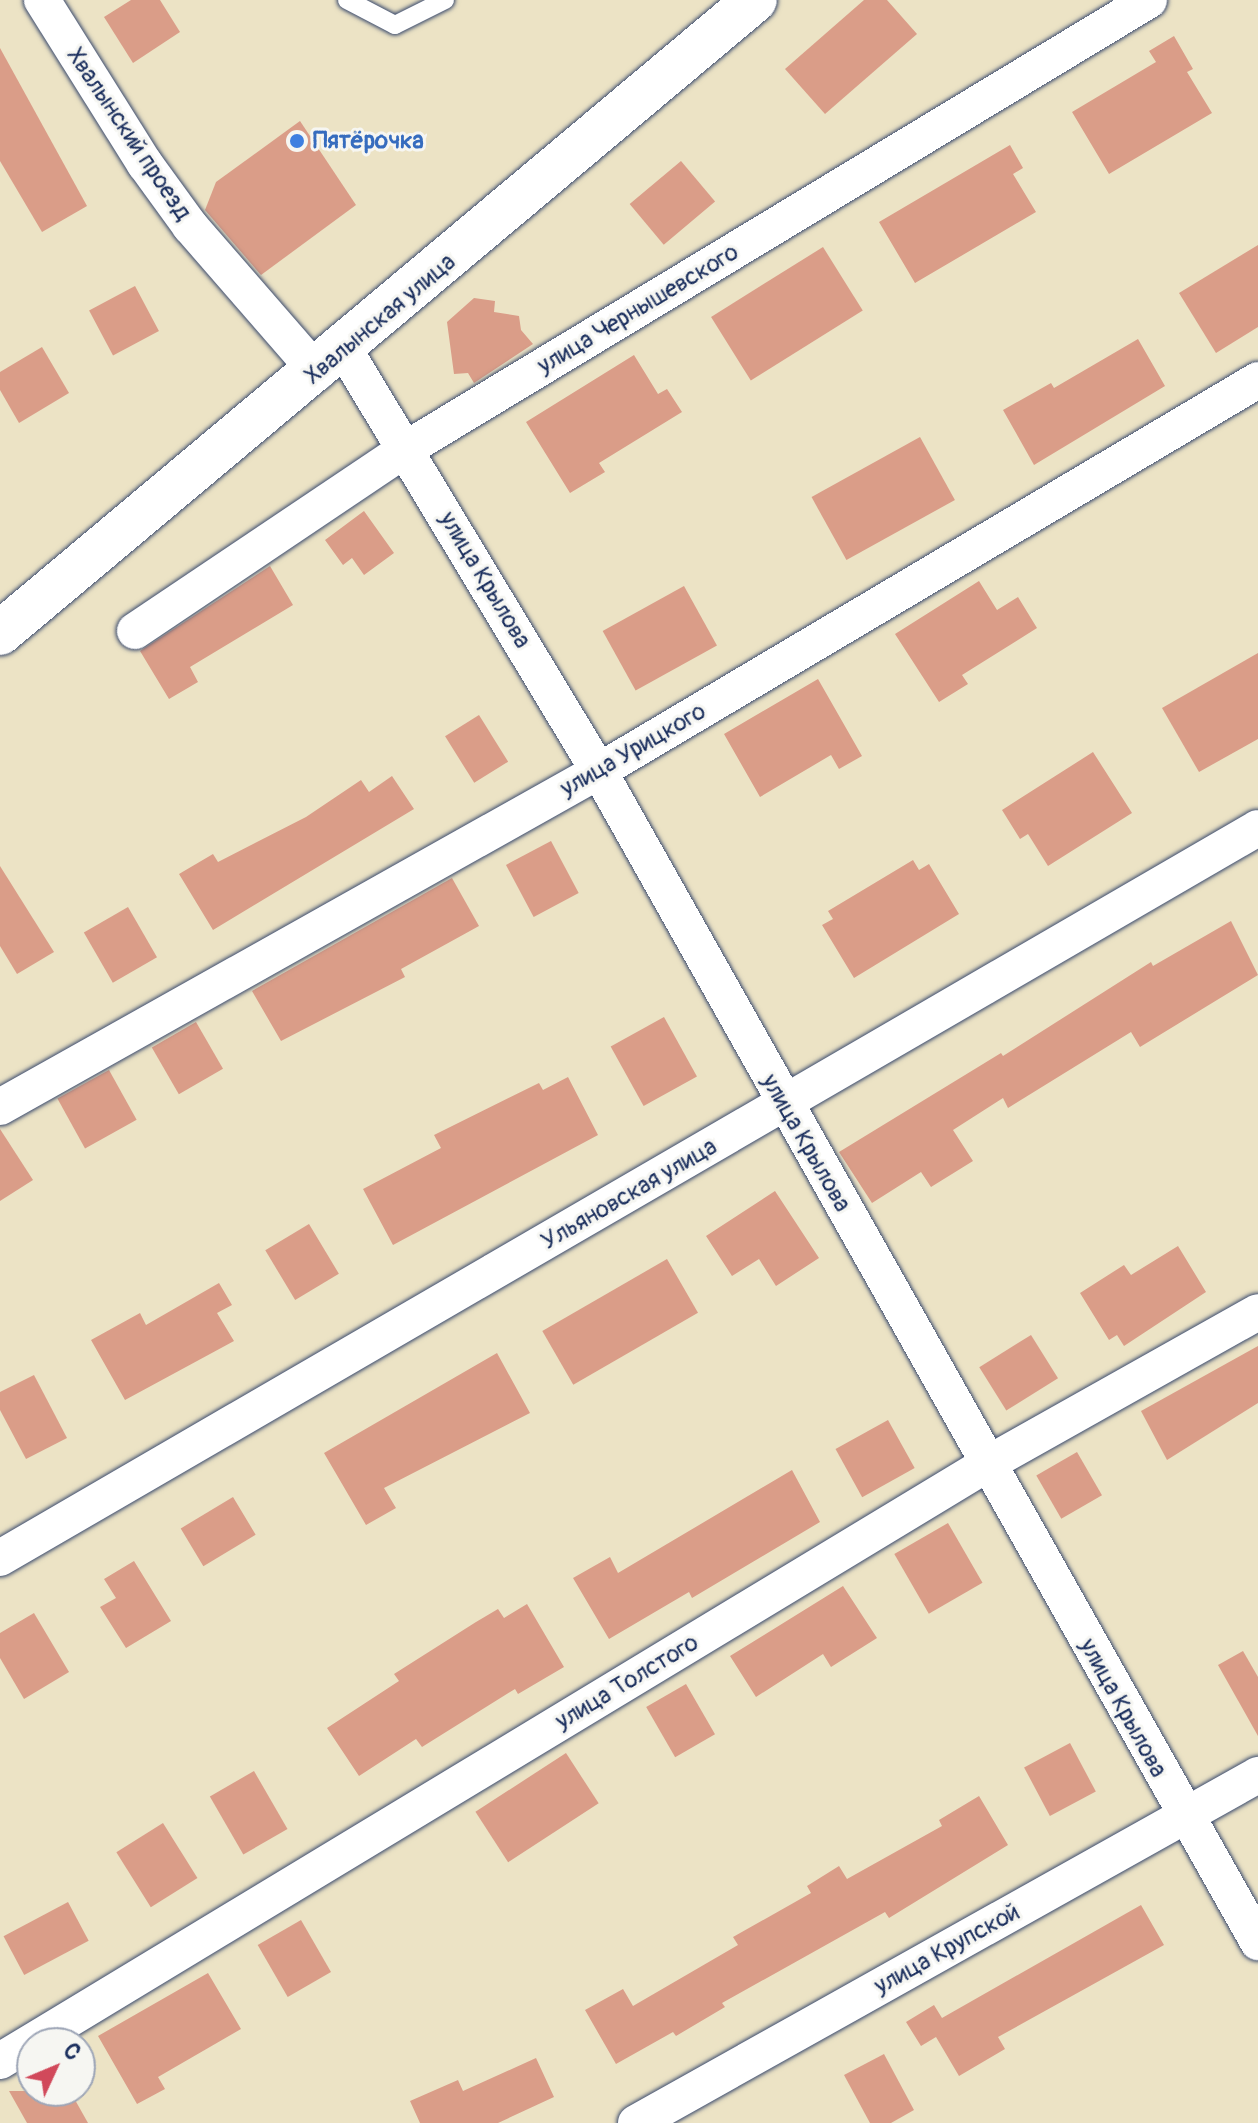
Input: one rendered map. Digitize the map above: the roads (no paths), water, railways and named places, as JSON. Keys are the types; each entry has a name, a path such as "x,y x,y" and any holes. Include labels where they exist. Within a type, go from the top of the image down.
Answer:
{"street":[{"name":"Хвалынский проезд","path":"42,0 172,201 331,361"},
{"name":"улица Чернышевского","path":"135,631 406,449 1149,0"},
{"name":"Хвалынская улица","path":"0,633 331,361 737,5"},
{"name":"улица Крылова","path":"331,361 406,449 599,771 784,1106 989,1463 1183,1817 1258,1942"},
{"name":"улица Урицкого","path":"0,1107 599,771 1258,380"},
{"name":"Ульяновская улица","path":"0,1558 58,1520 784,1106 1258,828"},
{"name":"улица Толстого","path":"0,2061 989,1463 1258,1312"},
{"name":"улица Крупской","path":"636,2123 1258,1775"}],"lane":[{"path":"347,0 395,25 445,0"}],"place":[{"name":"Пятёрочка","path":"297,141"}]}
